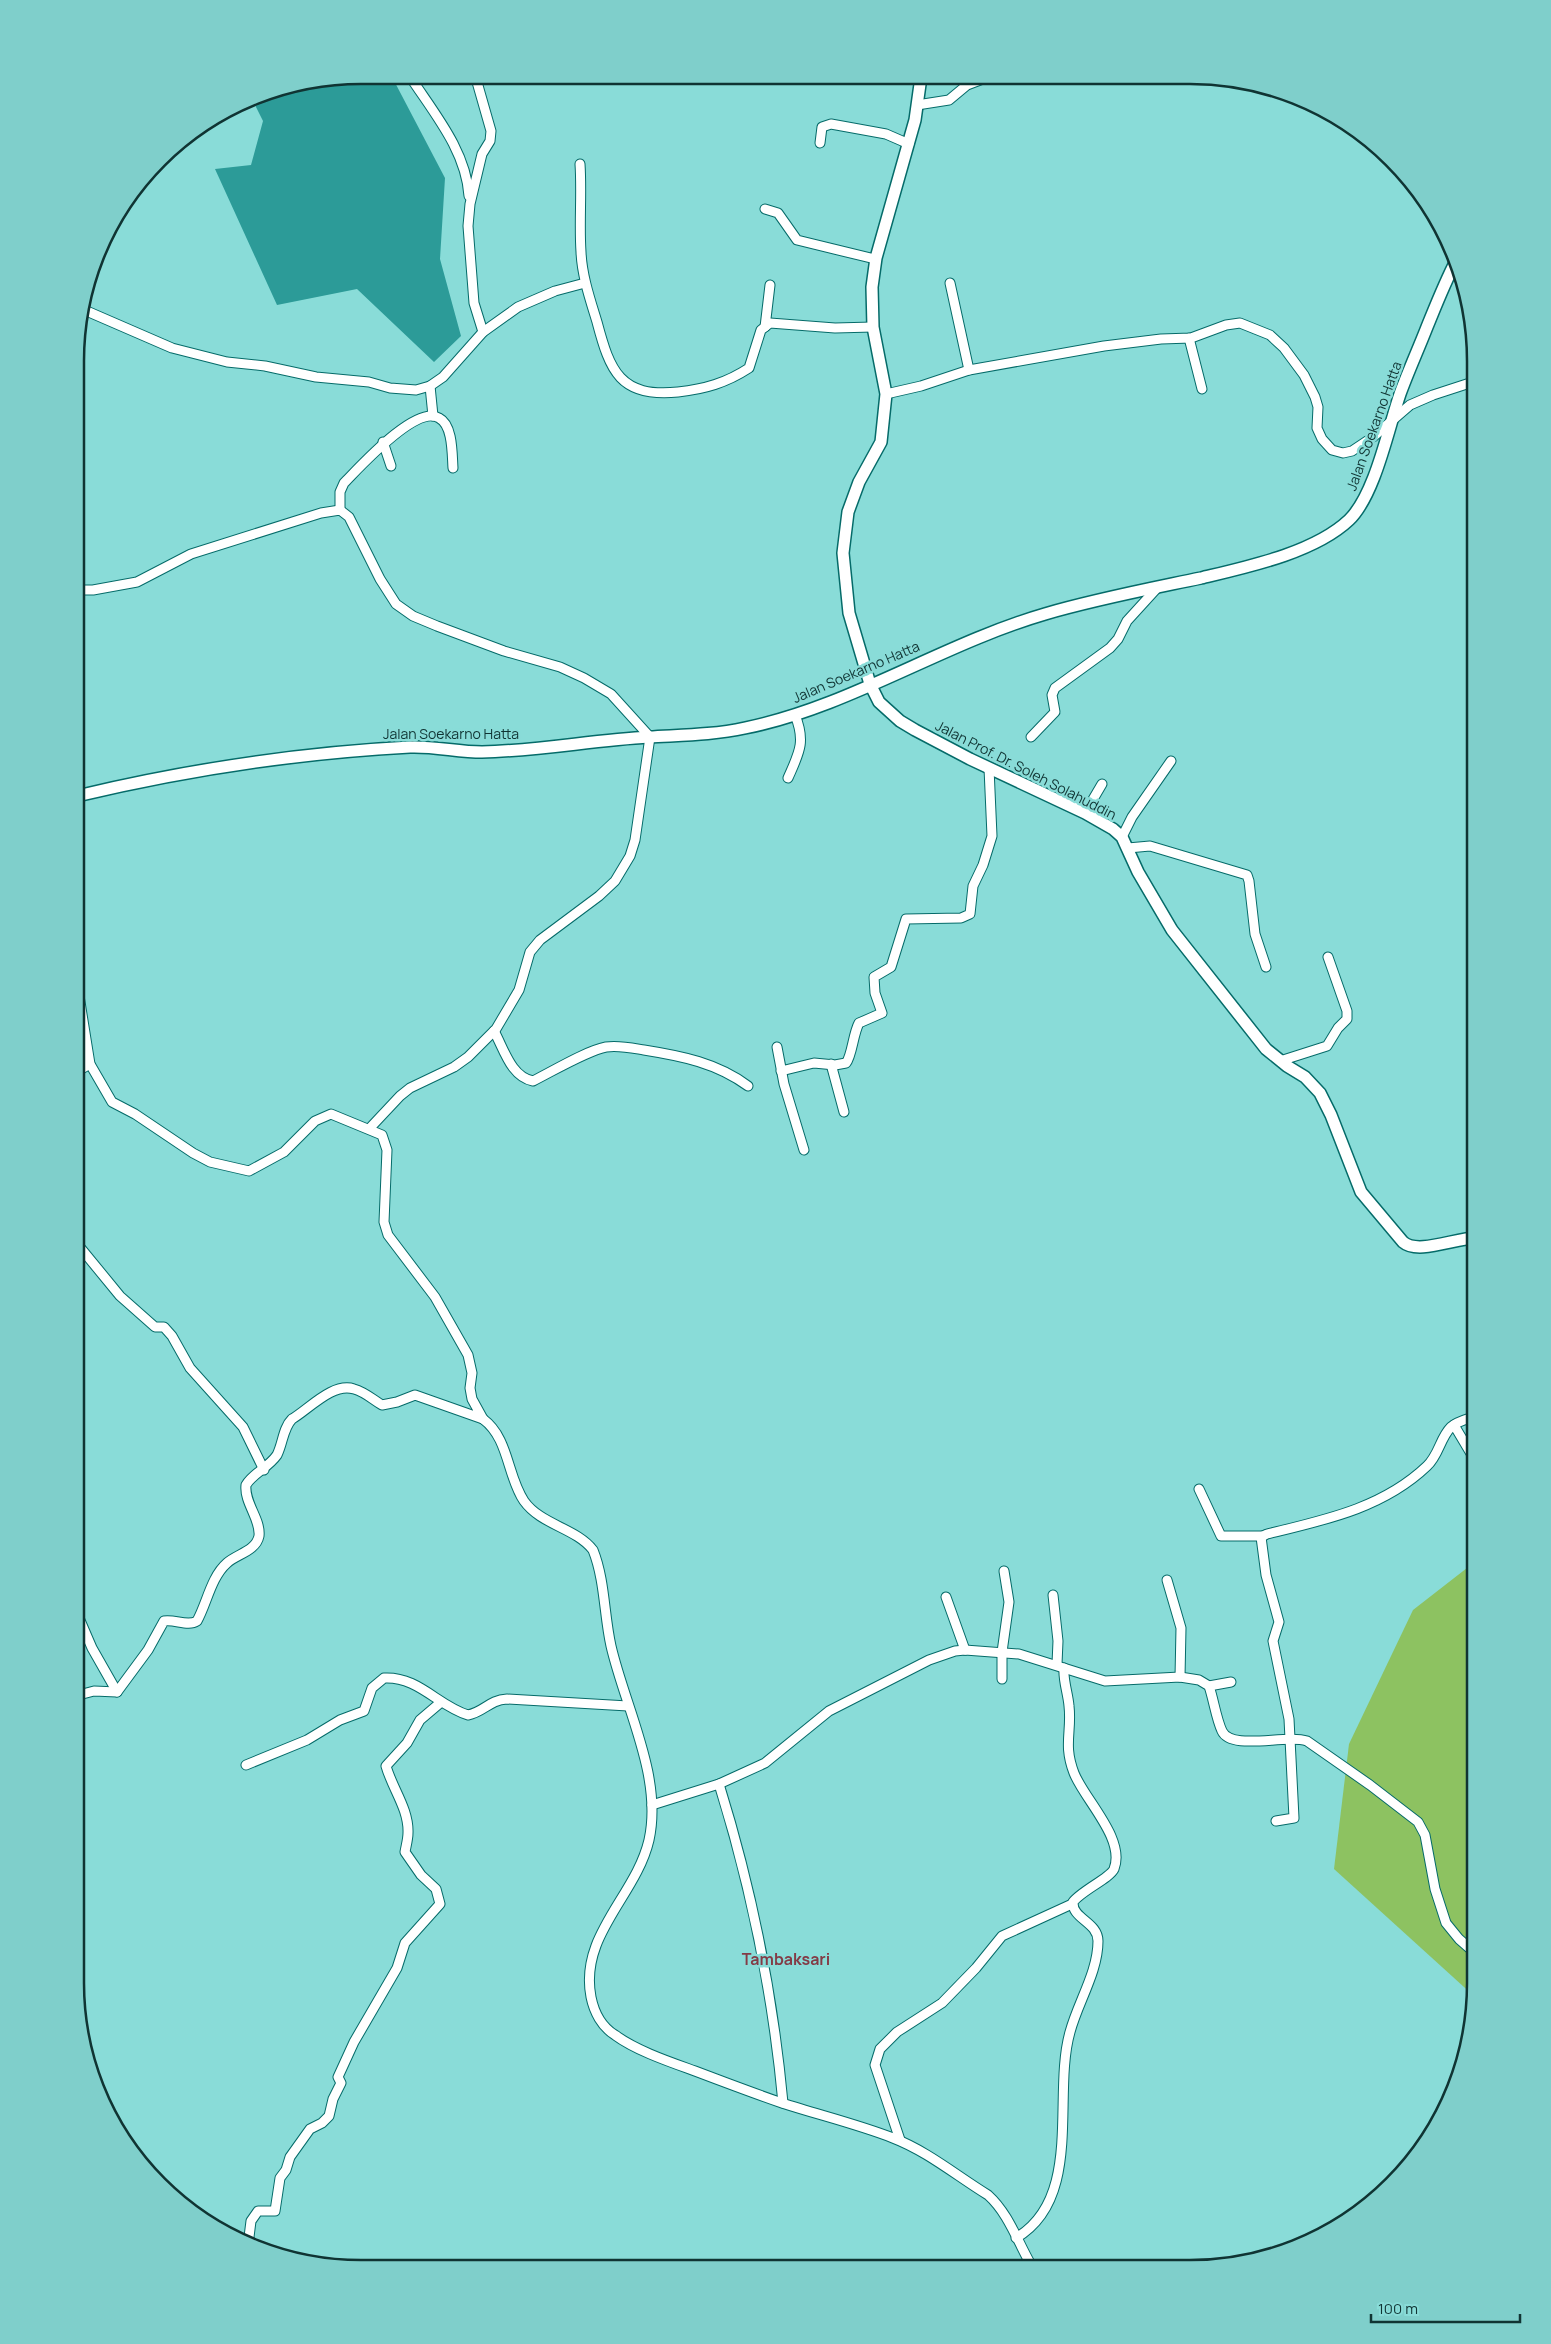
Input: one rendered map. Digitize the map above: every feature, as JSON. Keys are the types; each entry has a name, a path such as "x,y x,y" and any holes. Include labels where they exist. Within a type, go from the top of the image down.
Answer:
{"street":[{"path":"415,84 455,146 468,180 470,204"},
{"path":"477,84 490,131 490,141 482,154 470,204 468,226 474,303 483,332"},
{"name":"Jalan Prof. Dr. Soleh Solahuddin","path":"921,84 909,144 875,259 872,287 873,327 886,394 881,442 859,482 848,512 843,553 848,613 870,684 879,702 900,721 954,751 1085,812 1113,829 1122,837 1138,872 1172,930 1266,1049 1280,1061 1305,1077 1320,1093 1361,1192 1403,1242 1408,1246 1420,1248 1467,1239"},
{"path":"917,105 949,100 970,84"},
{"path":"820,143 822,127 831,124 886,134 909,144"},
{"path":"580,164 582,196 580,252 585,283 604,350 612,369 628,384 649,392 705,389 740,374 750,368 758,337 770,323 835,328 873,327"},
{"path":"766,209 778,213 797,240 875,259"},
{"name":"Jalan Soekarno Hatta","path":"84,795 233,764 314,754 416,747 475,752 503,751 732,730 795,715 948,649 1044,614 1246,568 1291,553 1331,533 1351,518 1363,501 1401,390 1452,270"},
{"path":"88,312 172,348 227,362 266,366 338,381 369,382 390,388 416,390 430,386 443,377 483,332 518,307 555,291 585,283"},
{"path":"950,283 969,370"},
{"path":"765,327 770,285"},
{"path":"886,394 921,386 969,370 1104,346 1161,339 1189,338 1235,323 1247,325 1270,335 1284,348 1304,375 1318,407 1318,428 1326,446 1343,453 1352,451 1418,402 1467,384"},
{"path":"1189,338 1202,389"},
{"path":"430,386 433,416"},
{"path":"340,510 340,492 344,483 383,442 392,434 433,416 439,418 445,424 454,468"},
{"path":"383,442 391,466"},
{"path":"84,590 136,582 191,554 321,513 340,510 349,517 380,578 396,604 413,616 437,626 504,651 560,667 584,678 611,694 650,737 638,823 630,856 615,882 600,896 551,932 530,952 519,990 494,1031 454,1067 410,1088 369,1129"},
{"path":"1031,738 1055,712 1052,696 1056,688 1110,648 1118,639 1126,621 1158,587"},
{"path":"788,778 800,752 800,725 795,715"},
{"path":"1122,837 1132,817 1171,761"},
{"path":"781,1070 814,1063 846,1063 859,1023 882,1013 875,993 874,977 891,967 906,919 961,918 970,914 973,886 983,865 992,836 989,768"},
{"path":"1085,812 1102,784"},
{"path":"1128,848 1150,846 1247,875 1255,934 1266,967"},
{"path":"1280,1061 1327,1046 1346,1019 1347,1011 1328,957"},
{"path":"84,1027 90,1064 112,1102 210,1162 250,1171 284,1152 315,1121 331,1114 382,1135 386,1143 384,1222 388,1235 435,1297 468,1355 472,1373 470,1388 472,1399 483,1419"},
{"path":"494,1031 517,1074 525,1080 533,1082 598,1050 620,1046 677,1055 702,1062 735,1075 748,1086"},
{"path":"777,1047 781,1070 804,1150"},
{"path":"84,1067 90,1064"},
{"path":"831,1064 844,1112"},
{"path":"84,1253 127,1304 140,1312 155,1327 164,1327 172,1336 190,1368 243,1427 264,1470"},
{"path":"117,1692 148,1650 164,1621 172,1620 188,1624 197,1621 220,1570 255,1544 259,1530 245,1492 246,1485 264,1470 281,1447 287,1423 292,1419 330,1393 347,1387 367,1394 382,1405 415,1395 483,1419 490,1424 500,1439 525,1502 533,1510 570,1532 593,1550 615,1661 648,1773 652,1805 650,1833 642,1859 626,1890 604,1925 593,1952 589,1987 592,2005 604,2027 615,2036 668,2061 783,2103 900,2140 988,2195 1004,2213 1028,2260"},
{"path":"1199,1489 1221,1536 1263,1536 1342,1516 1390,1495 1428,1466 1436,1455 1447,1432 1454,1425 1467,1420"},
{"path":"1454,1425 1467,1447"},
{"path":"1263,1536 1261,1543 1266,1575 1279,1622 1273,1640 1286,1701 1294,1818 1276,1821"},
{"path":"1002,1679 1002,1652 1008,1602 1004,1571"},
{"path":"1167,1580 1181,1628 1180,1677"},
{"path":"900,2140 875,2065 880,2049 897,2032 942,2003 976,1968 1002,1936 1072,1904 1075,1899 1111,1874 1116,1863 1112,1842 1104,1819 1087,1800 1070,1762 1067,1737 1070,1708 1061,1666 1053,1595"},
{"path":"946,1597 965,1650"},
{"path":"84,1630 92,1648 117,1692"},
{"path":"652,1805 719,1784 765,1763 829,1711 929,1660 965,1650 1019,1654 1061,1666 1086,1677 1105,1682 1180,1677 1199,1680 1209,1686 1231,1682"},
{"path":"246,1765 307,1740 340,1720 364,1711 372,1688 384,1678 394,1678 424,1689 440,1703 468,1715 478,1712 490,1702 507,1699 628,1706"},
{"path":"1209,1686 1222,1732 1229,1739 1240,1741 1301,1739 1370,1785 1418,1822 1425,1835 1435,1890 1446,1923 1459,1940 1467,1946"},
{"path":"84,1694 94,1691 117,1692"},
{"path":"249,2237 251,2221 258,2211 275,2211 280,2178 286,2170 290,2157 310,2129 322,2123 329,2116 333,2099 341,2084 338,2077 354,2042 397,1968 406,1943 440,1904 436,1889 421,1876 405,1852 409,1832 403,1807 391,1782 386,1766 407,1743 420,1720 440,1703"},
{"path":"719,1784 735,1836 762,1954 778,2047 783,2103"},
{"path":"1016,2238 1034,2226 1048,2203 1054,2185 1062,2145 1066,2053 1070,2031 1084,1997 1098,1946 1098,1933 1093,1926 1075,1911 1072,1904"}],"green space":[{"path":"1467,1568 1467,1990 1334,1869 1349,1744 1413,1610"}],"water":[{"path":"342,84 396,84 445,178 440,259 461,336 434,362 357,289 277,305 215,169 251,165 263,121 255,105 289,93"}],"district":[{"name":"Tambaksari","path":"786,1959"}]}
